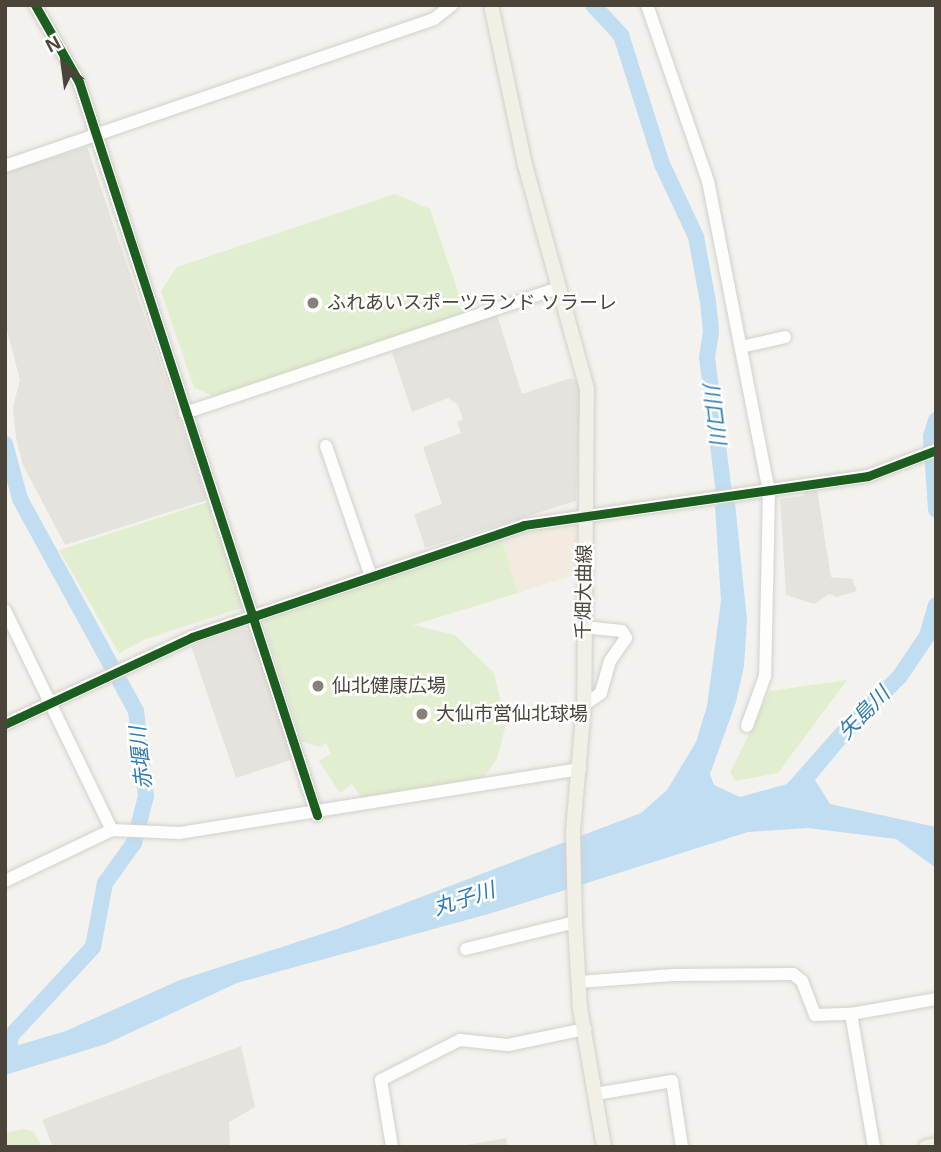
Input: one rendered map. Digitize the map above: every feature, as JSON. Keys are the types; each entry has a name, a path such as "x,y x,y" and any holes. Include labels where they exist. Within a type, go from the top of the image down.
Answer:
{"main road":[{"name":"千畑大曲線","path":"491,5 524,165 587,388 584,705 576,801 575,922 585,1029 604,1147"},
{"path":"926,1147 936,1145"}],"street":[{"path":"35,5 79,82 93,137 317,815"},
{"path":"5,166 435,19 452,5"},
{"path":"647,5 708,181 741,347 764,492 765,676 747,726"},
{"path":"185,413 558,288"},
{"path":"741,347 785,337"},
{"path":"326,446 371,577"},
{"path":"5,724 125,666 253,617 524,525 868,476 936,450"},
{"path":"5,610 112,830"},
{"path":"583,627 622,631 626,638 610,661 601,693 584,705"},
{"path":"5,881 112,830 145,835 317,815 580,769"},
{"path":"467,949 575,922"},
{"path":"579,982 673,975 793,974 802,981 815,1015 851,1014 936,999"},
{"path":"851,1014 873,1147"},
{"path":"392,1147 381,1080 460,1040 508,1045 585,1029"},
{"path":"596,1094 672,1081 682,1147"}],"shaded area":[{"path":"87,147 207,500 65,545 23,465 16,438 13,407 20,380 5,323 5,172"},
{"path":"88,149 123,258 5,305 5,232 16,227 5,201 5,175"},
{"path":"497,315 522,394 571,378 580,383 576,501 425,548 414,514 442,504 423,447 461,433 457,422 463,419 458,405 448,398 412,412 392,352"},
{"path":"817,489 831,577 852,579 857,591 837,597 829,594 814,604 786,595 780,499 804,496 803,491"},
{"path":"576,526 577,574 518,593 501,539 524,530"},
{"path":"243,629 251,631 294,759 236,778 191,646"},
{"path":"241,1046 255,1107 229,1122 230,1147 53,1147 42,1120"},
{"path":"506,1138 508,1147 455,1147"}],"green space":[{"name":"ふれあいスポーツランド ソラーレ","path":"395,194 430,209 466,315 220,398 194,388 161,291 177,267"},
{"path":"208,502 244,607 146,639 119,653 59,550"},
{"path":"501,539 518,593 413,625 455,635 494,673 506,724 497,759 484,777 363,800 352,784 340,793 319,761 331,754 326,743 321,747 302,742 263,620"},
{"path":"847,680 778,773 736,781 730,773 770,691"},
{"path":"24,1129 34,1132 42,1147 5,1147 5,1133"}],"water":[{"name":"丸子川","path":"735,503 747,620 744,666 736,702 710,774 714,785 740,797 787,784 841,723 855,732 815,780 830,804 936,827 936,868 896,839 808,828 748,832 492,913 237,983 106,1044 5,1075 5,1049 66,1031 180,980 340,928 641,813 667,790 696,742 707,706 721,601 715,506"}],"waterway":[{"name":"川口川","path":"593,5 621,35 662,164 696,237 708,302 711,332 707,357 726,510"},
{"name":"矢島川","path":"936,420 931,436 936,510"},
{"name":"赤堰川","path":"5,444 20,499 136,711 146,796 134,843 105,883 93,947 11,1036 7,1061"},
{"name":"矢島川","path":"834,743 900,676 927,636 936,605"}],"cycle path":[{"path":"35,5 79,82 317,815"},
{"path":"5,724 192,637 524,525 868,476 936,450"}],"place":[{"name":"ふれあいスポーツランド ソラーレ","path":"313,303"},
{"name":"仙北健康広場","path":"318,686"},
{"name":"大仙市営仙北球場","path":"422,714"}]}
